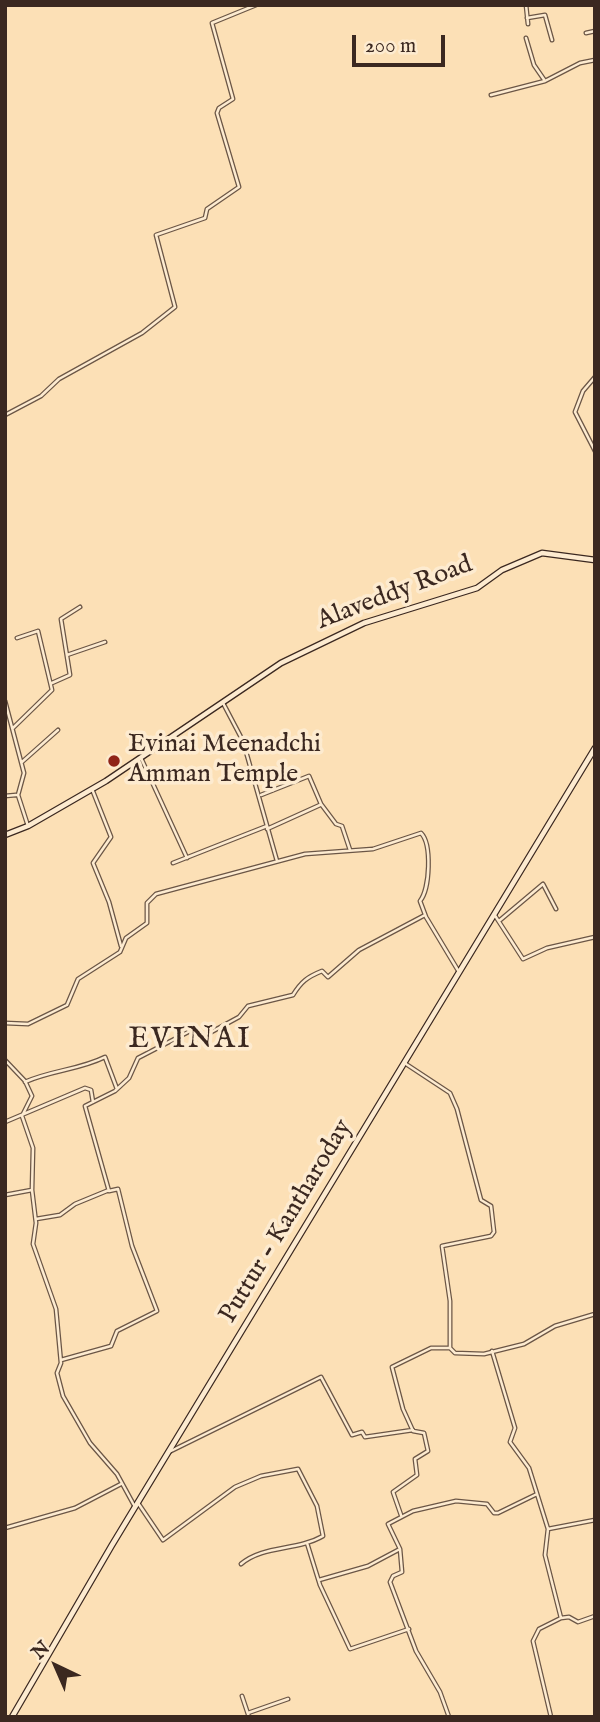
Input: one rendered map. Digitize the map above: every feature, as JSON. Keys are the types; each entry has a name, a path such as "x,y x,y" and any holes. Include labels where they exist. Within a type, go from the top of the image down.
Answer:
{"main road":[{"name":"Alaveddy Road","path":"5,835 28,826 92,789 281,663 364,623 477,588 502,570 526,558 552,552 595,560"},
{"name":"Puttur - Kantharoday","path":"12,1717 136,1505 406,1064 595,748"}],"street":[{"path":"5,415 41,396 59,379 142,333 175,307 156,235 205,218 207,209 239,187 217,113 219,108 233,99 212,23 256,5"},
{"path":"526,5 528,23"},
{"path":"527,18 545,15 552,40"},
{"path":"586,33 595,31"},
{"path":"526,38 534,65 545,81"},
{"path":"491,95 545,81 580,63 595,61"},
{"path":"595,377 583,391 575,412 582,432 595,450"},
{"path":"52,683 69,675 61,619 80,607"},
{"path":"13,728 50,693 52,683 38,631 17,638"},
{"path":"67,655 105,642"},
{"path":"5,701 22,762 24,773 18,795 28,826"},
{"path":"223,702 243,741 278,861"},
{"path":"22,762 58,730"},
{"path":"141,758 187,858"},
{"path":"260,796 309,776 321,804 336,824 342,826 351,850"},
{"path":"92,789 111,837 93,863 109,902 122,950"},
{"path":"5,796 18,795"},
{"path":"173,863 320,805"},
{"path":"5,1023 28,1024 60,1010 71,999 78,978 122,950 126,938 149,920 147,903 156,894 304,853 373,849 421,833 425,835 429,852 425,894 420,901 425,915 459,972"},
{"path":"499,921 543,884 556,909"},
{"path":"494,914 523,959 548,948 595,937"},
{"path":"109,1191 85,1106 117,1089 129,1078 138,1058 187,1031 192,1030 204,1036 239,1017 248,1006 292,995 298,984 322,971 328,977 359,950 425,915"},
{"path":"25,1082 51,1071 82,1068 105,1057 117,1089"},
{"path":"5,1060 25,1082 32,1100 22,1116"},
{"path":"406,1064 450,1093 461,1121 481,1200 491,1206 494,1232 491,1236 442,1247 450,1301 450,1348 455,1353 492,1351 524,1344 555,1326 595,1314"},
{"path":"5,1122 86,1088 91,1090 93,1102"},
{"path":"22,1116 33,1148 35,1253 56,1309 61,1360 57,1373 68,1408 100,1457 117,1474 121,1484 163,1541 235,1487 261,1476 298,1469 317,1506 323,1536 286,1549 256,1554 241,1564"},
{"path":"36,1219 60,1215 75,1204 118,1189 132,1246 157,1311 117,1331 111,1346 61,1360"},
{"path":"5,1195 32,1190"},
{"path":"412,1430 403,1409 392,1367 431,1348 450,1348"},
{"path":"492,1351 515,1428 510,1442 529,1468 548,1529 545,1555 561,1618"},
{"path":"169,1452 321,1377 352,1435 362,1432 365,1437 412,1430 424,1433 428,1451 415,1459 417,1475 393,1492 401,1515"},
{"path":"5,1528 75,1508 121,1484"},
{"path":"449,1717 437,1685 416,1651 390,1582 393,1576 402,1572 400,1549 388,1524 401,1515 456,1501 487,1504 494,1513 498,1513 537,1494"},
{"path":"548,1529 595,1520"},
{"path":"307,1542 319,1580 350,1649 409,1629"},
{"path":"319,1580 368,1566 400,1549"},
{"path":"551,1717 533,1641 539,1629 561,1618 569,1617 578,1622 595,1616"},
{"path":"243,1696 249,1715 288,1699"}],"place":[{"name":"Evinai Meenadchi Amman Temple","path":"114,761"}],"district":[{"name":"EVINAI","path":"190,1041"}]}
